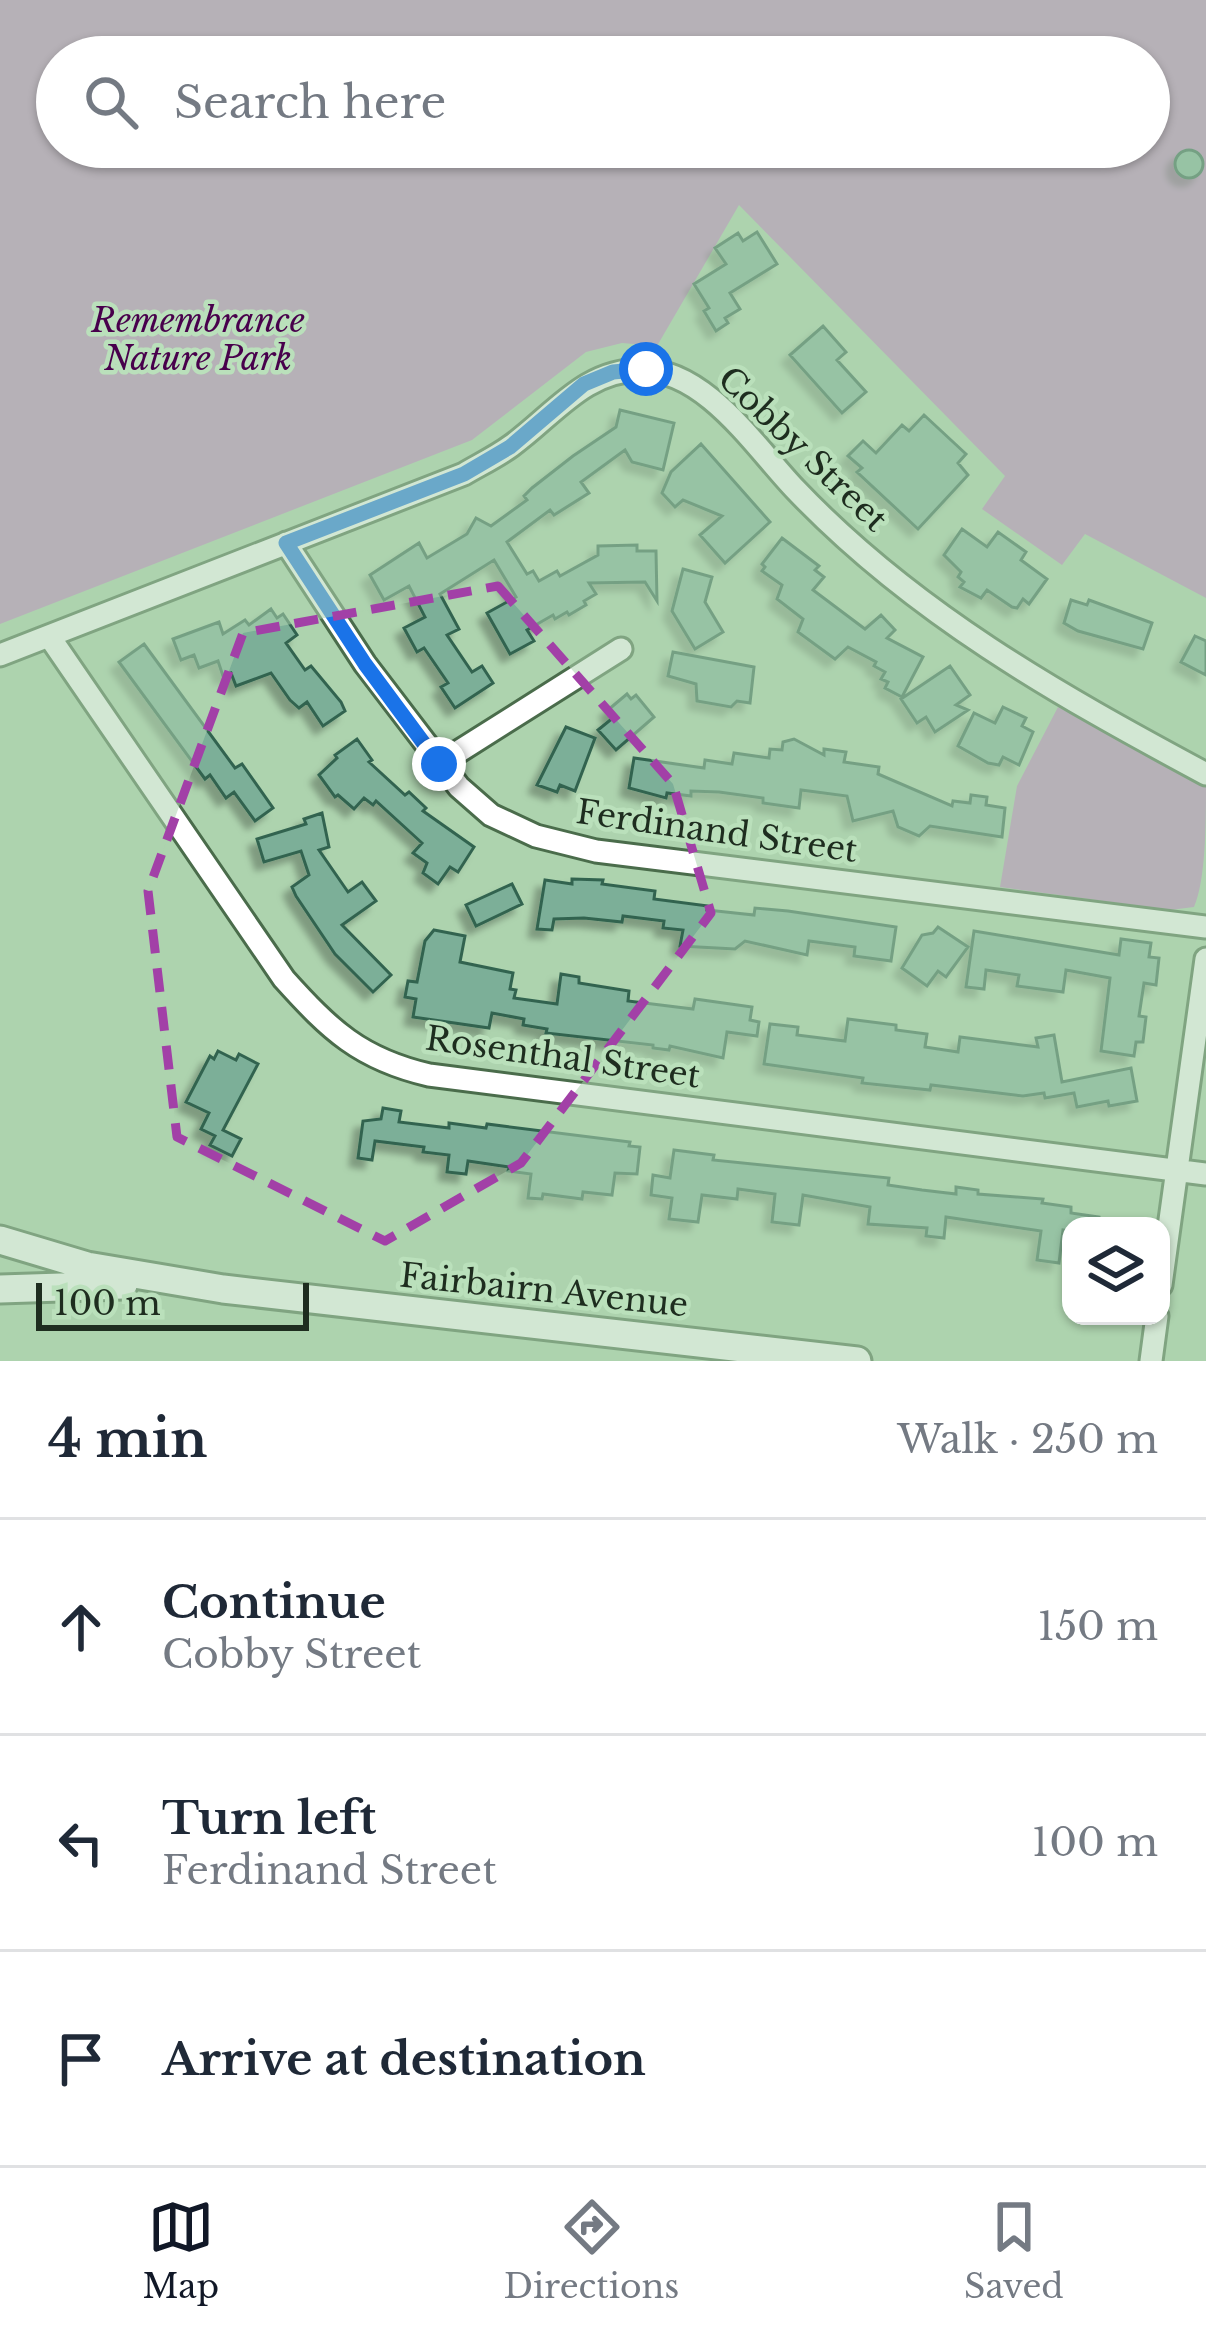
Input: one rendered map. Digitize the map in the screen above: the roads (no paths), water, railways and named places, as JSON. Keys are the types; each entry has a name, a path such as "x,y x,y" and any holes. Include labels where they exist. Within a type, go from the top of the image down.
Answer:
{"main road":[{"name":"Fairbairn Avenue","path":"0,1240 87,1266 223,1289 857,1361"},
{"name":"Fairbairn Avenue","path":"0,1289 154,1284 223,1289"}],"street":[{"name":"Cobby Street","path":"0,655 464,474 510,447 584,384 613,372 646,369 680,378 707,397 821,516 910,594 993,654 1206,774"},
{"name":"Ferdinand Street","path":"286,543 365,664 439,764 491,815 536,836 596,851 1206,927"},
{"name":"Rosenthal Street","path":"49,635 284,979 324,1024 356,1049 391,1066 429,1075 1206,1174"},
{"path":"439,764 621,649"},
{"path":"1170,1221 1206,958"},
{"path":"1150,1361 1156,1325"}],"park label":[{"name":"Remembrance Nature Park","path":"198,339"}]}
